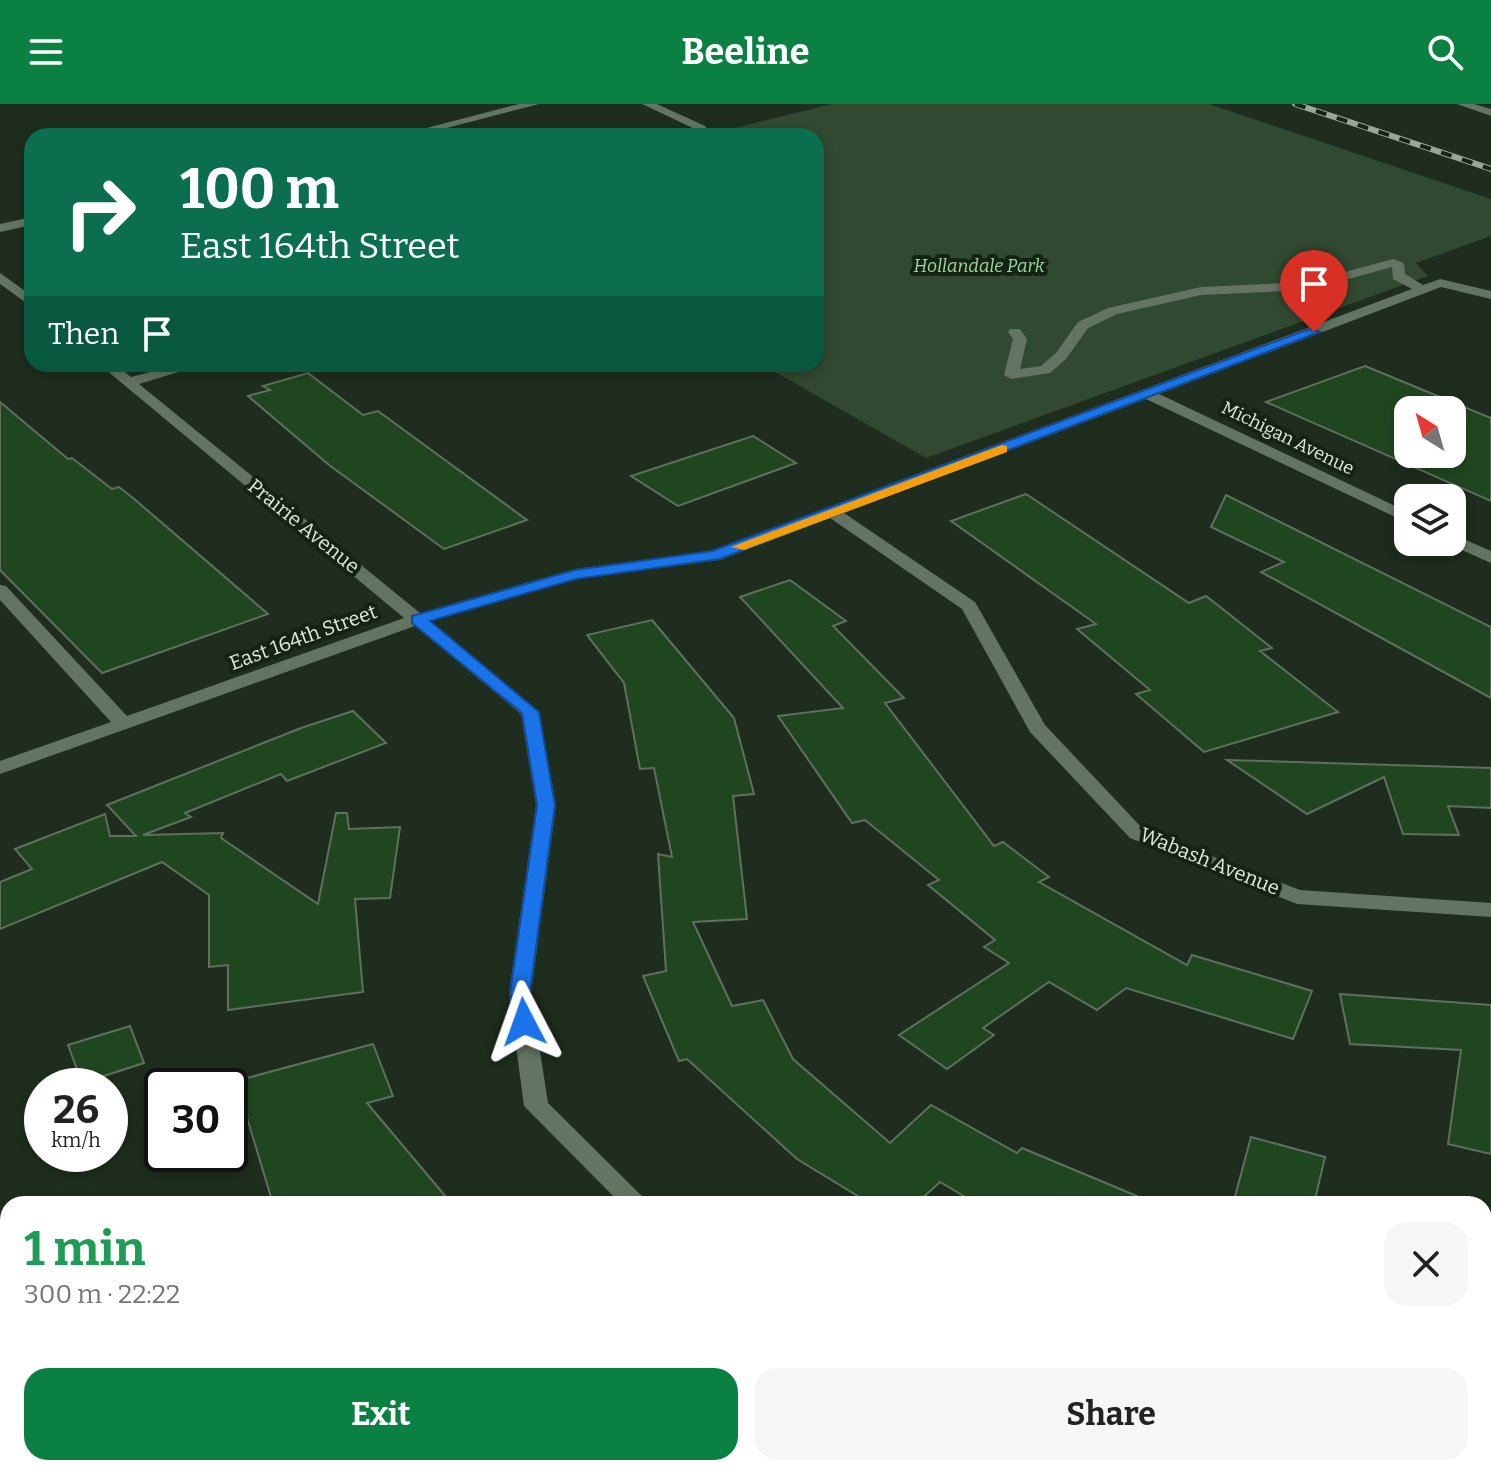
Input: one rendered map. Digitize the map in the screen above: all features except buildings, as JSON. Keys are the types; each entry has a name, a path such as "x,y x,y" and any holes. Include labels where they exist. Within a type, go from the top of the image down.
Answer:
{"street":[{"path":"435,128 533,104"},
{"path":"648,104 701,128"},
{"path":"1463,104 1491,113"},
{"path":"0,228 24,223"},
{"path":"1015,332 1020,339 1011,375 1019,376 1045,370 1061,356 1083,325 1113,311 1156,300 1201,291 1309,286 1393,263 1399,266 1398,276 1423,290"},
{"path":"0,277 24,296"},
{"name":"East 164th Street","path":"0,768 418,619 575,574 714,556 1150,395 1440,283 1491,295"},
{"name":"Prairie Avenue","path":"116,372 530,712 546,805 520,993 536,1106 629,1196"},
{"path":"129,382 167,372"},
{"name":"Michigan Avenue","path":"1150,395 1394,511"},
{"name":"Wabash Avenue","path":"832,512 969,606 1037,728 1137,834 1297,897 1491,910"},
{"path":"1466,546 1491,558"},
{"path":"0,590 124,724"}],"green space":[{"name":"Hollandale Park","path":"832,104 1209,104 1491,199 1491,236 1416,263 1428,276 926,458 775,372 824,372 824,128 735,128"}],"railway":[{"path":"1295,104 1491,169"}],"slow traffic":[{"path":"739,547 1002,449"}],"route":[{"path":"524,1022 520,993 546,805 530,712 418,619 575,574 714,556 1314,332"}]}
